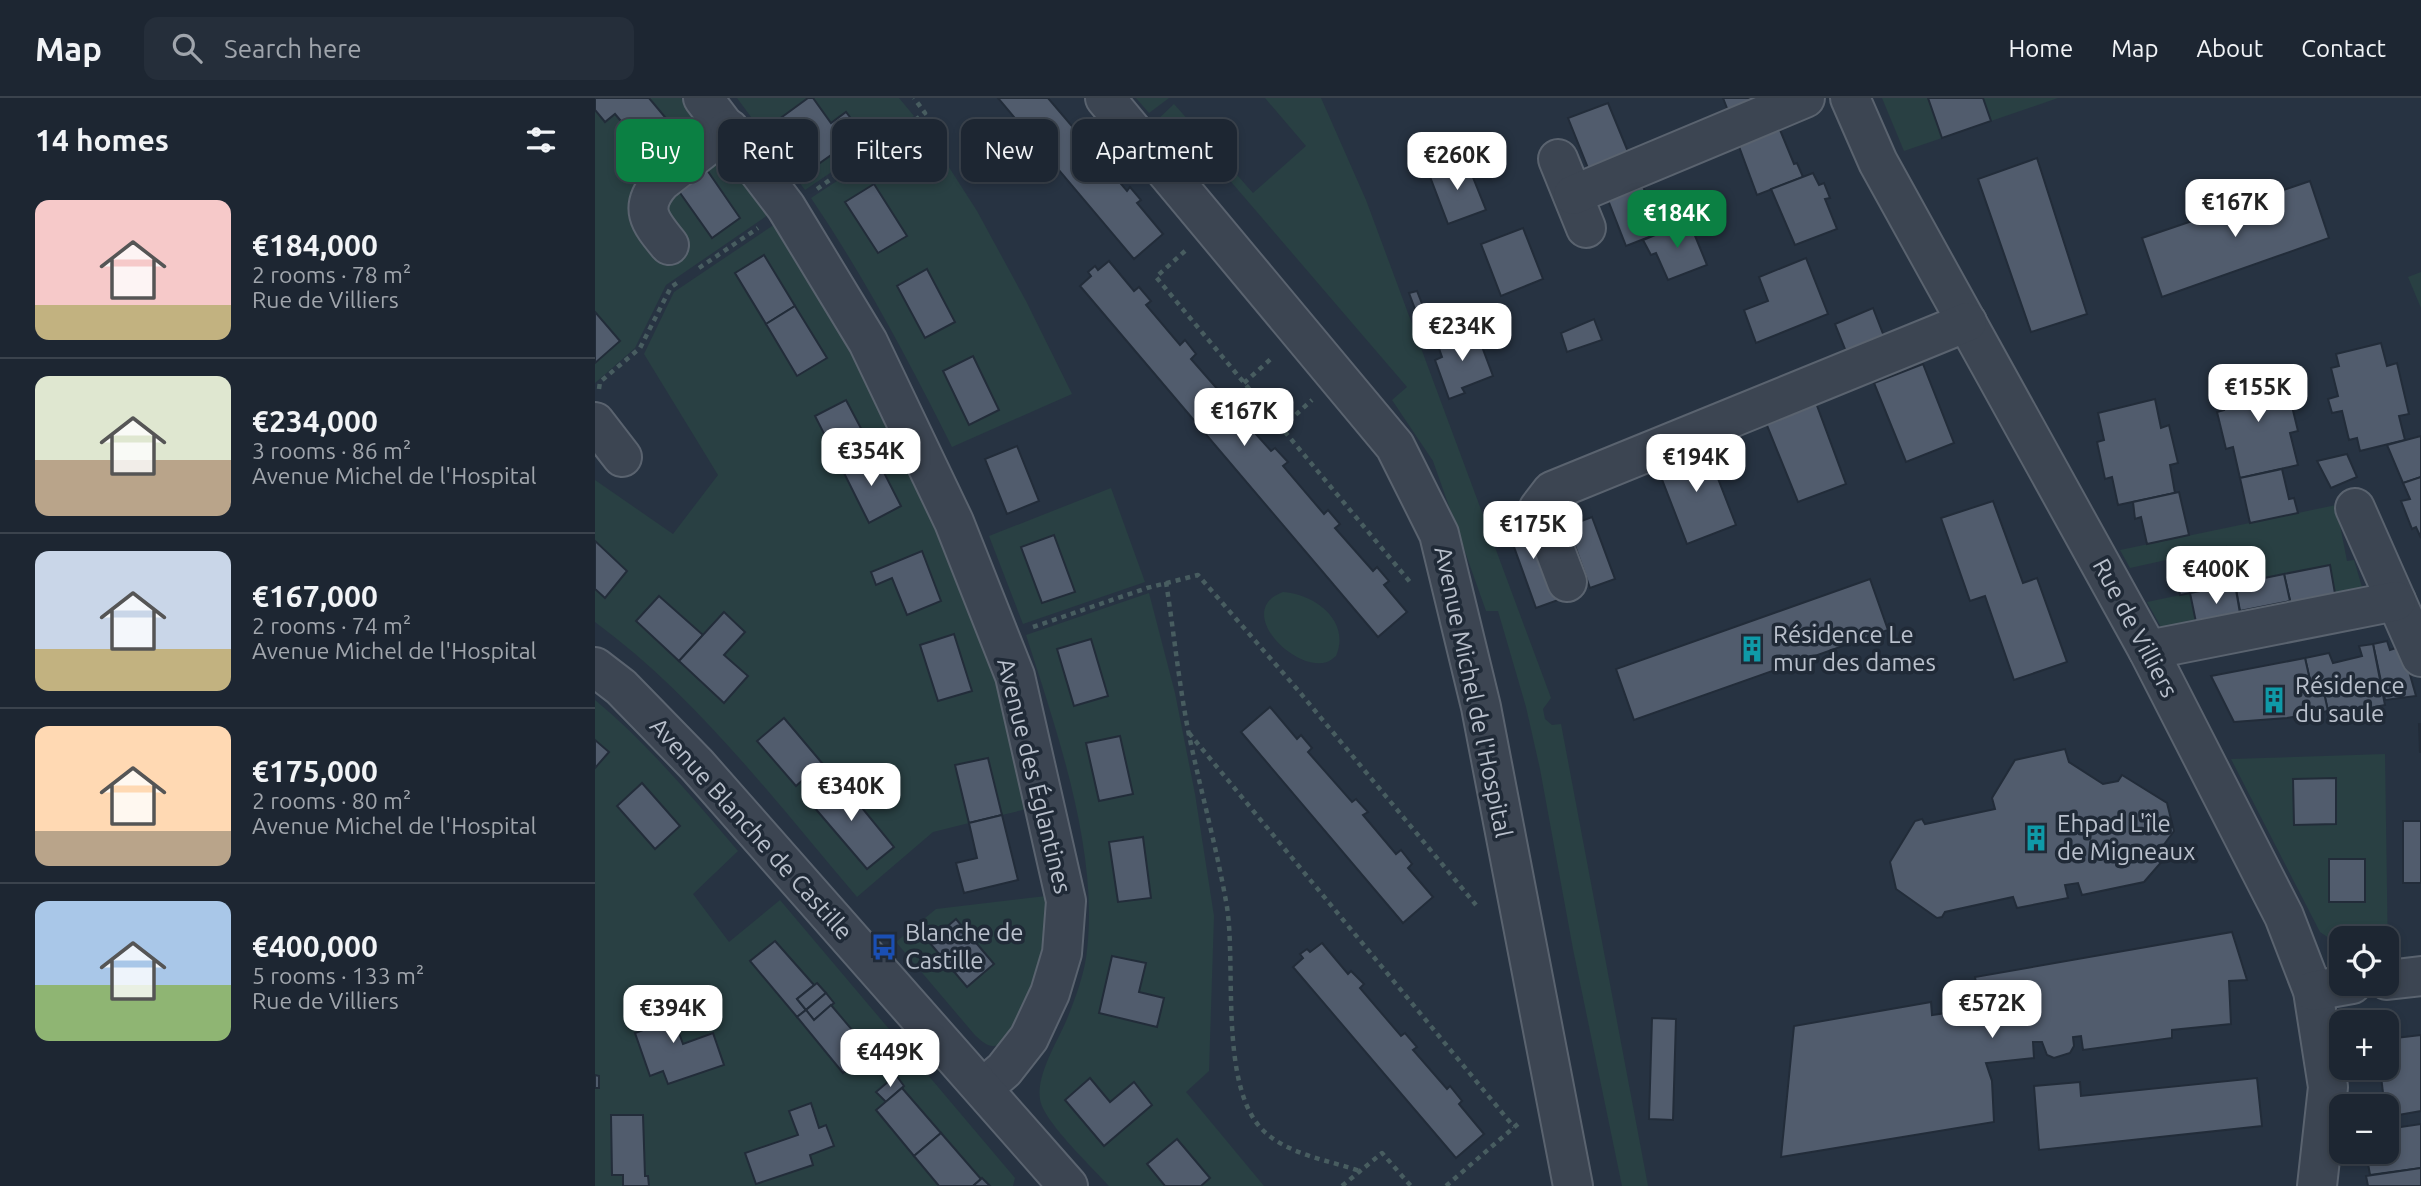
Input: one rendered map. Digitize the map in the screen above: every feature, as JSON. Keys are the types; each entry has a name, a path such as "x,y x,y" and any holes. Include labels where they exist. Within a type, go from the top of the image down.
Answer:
{"street":[{"name":"Avenue des Églantines","path":"703,98 721,119"},
{"name":"Avenue Michel de l'Hospital","path":"1105,98 1395,446 1439,534 1481,707 1573,1186"},
{"path":"1558,159 1580,211 1805,98"},
{"name":"Rue de Villiers","path":"1850,98 1878,162 2148,650 2284,916 2313,991 2327,1087 2317,1186"},
{"path":"682,258 655,227 647,204 653,190 661,182 718,138"},
{"name":"Avenue des Églantines","path":"768,182 786,207 868,342 954,522 1015,676 1066,901 1062,953 1050,993 1030,1038 1004,1070 983,1088"},
{"path":"1567,582 1539,508 1552,491 1967,322"},
{"path":"595,422 622,457"},
{"path":"2355,508 2421,657"},
{"path":"2148,650 2396,601"},
{"name":"Avenue Blanche de Castille","path":"595,667 621,687 697,765 983,1088 1052,1180"},
{"path":"2399,978 2421,976"},
{"path":"2313,991 2329,988"}],"path":[{"path":"819,188 925,113 914,98"},
{"path":"682,258 763,225"},
{"path":"1189,247 1156,277 1411,582"},
{"path":"595,422 600,382 640,348 671,287 682,279"},
{"path":"1244,383 1278,353"},
{"path":"1281,428 1309,403"},
{"path":"1052,621 1166,582 1198,575 1297,689 1476,905"},
{"path":"1166,582 1189,732 1227,909 1235,1055 1249,1108 1260,1126 1283,1145 1360,1171"},
{"path":"1189,732 1516,1125 1446,1186"},
{"path":"1342,1186 1382,1153 1411,1186"}],"green space":[{"path":"649,98 681,98 698,119 616,119 616,182 690,182 678,190 712,238 740,218 707,171 704,173 704,126 718,145 718,182 744,182 768,215 666,285 635,348 595,383 595,363 619,341 595,312 595,110 605,122 615,114"},
{"path":"737,98 808,98 782,117 783,119 753,119"},
{"path":"813,98 899,98 914,116 910,119 851,119 846,112 832,119 831,123"},
{"path":"1136,98 1169,98 1149,113"},
{"path":"1265,98 1321,98 1366,200 1551,698 1543,709 1545,719 1552,725 1561,724 1648,1186 1622,1186 1526,707 1498,611 1486,611 1433,461 1392,400 1407,387 1231,182 1237,182 1237,175 1253,193 1306,146"},
{"path":"1882,98 1928,98 1942,138 1904,151"},
{"path":"1983,98 2058,98 1991,121"},
{"path":"1174,104 1187,119 1158,119"},
{"path":"832,154 832,172 818,181 818,164"},
{"path":"947,164 977,211 1026,301 1072,394 952,447 886,320 811,198 835,182 947,182","holes":["874,184 907,236 878,253 846,202","927,270 955,322 925,338 897,286","973,356 999,410 969,425 943,371"]},
{"path":"799,182 817,182 805,190"},
{"path":"775,224 819,292 901,440 983,642 1001,695 1031,808 1002,815 988,758 956,765 969,823 933,832 857,897 701,717 668,683 595,622 595,589 605,597 627,571 595,541 595,480 673,534 718,475 644,354 674,292","holes":["764,256 826,357 797,375 735,273","846,400 901,507 869,523 815,416","921,551 892,578 876,585 871,572","659,596 703,635 724,613 745,632 724,655 748,677 725,702 636,621","954,635 972,691 939,701 920,645","784,718 822,764 796,786 758,741","835,777 867,869 808,800"]},
{"path":"2421,272 2421,308 2408,277"},
{"path":"1111,488 1145,582 1023,624 989,536","holes":["1021,548 1074,592 1042,603"]},
{"path":"2336,505 2347,561 2354,560 2364,594 2336,599 2329,565 2247,582 2245,572 2231,575 2225,547 2130,568 2120,550"},
{"path":"1283,592 1307,598 1327,612 1339,632 1336,656 1327,662 1314,663 1299,658 1274,638 1266,625 1264,612 1269,601"},
{"path":"1149,593 1175,693 1195,794 1214,916 1209,1071 1186,1092 1264,1186 1201,1186 1210,1178 1177,1139 1147,1164 1165,1186 1109,1186 1058,1131 1043,1108 1040,1099 1042,1078 1081,979 1086,958 1089,919 1082,837 1073,795 1051,712 1026,635","holes":["1091,639 1108,696 1074,706 1057,650","1119,736 1133,793 1099,801 1086,744","1143,837 1151,897 1118,902 1109,843","1112,956 1145,963 1139,992 1164,998 1157,1027 1099,1013","1090,1078 1110,1102 1134,1082 1152,1105 1104,1146 1065,1100"]},
{"path":"2190,593 2197,627 2165,634 2147,602"},
{"path":"595,700 652,753 738,851 693,894 729,942 780,900 1015,1178 1013,1186 990,1186 981,1179 902,1088 904,1085 896,1076 877,1092 886,1102 876,1110 939,1186 649,1186 648,1176 645,1176 643,1115 612,1115 612,1175 623,1175 623,1186 595,1186 595,1088 599,1087 599,1076 595,1075 595,768 609,752 595,740","holes":["642,783 680,826 655,848 617,805","776,941 814,985 818,983 834,1002 831,1005 870,1050 844,1073 750,962","663,990 683,1044 713,1033 724,1064 668,1084 663,1071 651,1075 635,1033 649,1028 641,1004","826,1126 833,1146 810,1155 813,1165 756,1184 745,1153"]},
{"path":"2385,754 2388,926 2329,926 2329,938 2320,932 2231,759","holes":["2335,778 2336,824 2295,825 2294,779","2329,859 2365,859 2365,901 2329,902"]},
{"path":"1046,896 1045,932 1034,986 1019,1019 997,1045 987,1044 974,1034 896,942 936,909","holes":["956,919 994,964 967,987 929,942"]}],"building":[{"path":"595,98 649,98 667,119 619,119 615,114 605,122 595,110"},
{"path":"808,98 813,98 832,122 832,154 818,164 818,119 782,117"},
{"path":"998,98 1048,98 1072,126 1072,182 1119,182 1127,191 1130,187 1141,200 1137,203 1163,234 1134,259 1058,169 1058,119 1016,119"},
{"path":"1723,98 1777,98 1732,121"},
{"path":"1928,98 1983,98 1991,121 1942,138"},
{"path":"1608,103 1631,159 1590,173 1568,118"},
{"path":"846,112 851,119 836,119"},
{"path":"1778,125 1794,164 1797,163 1803,177 1757,195 1737,141"},
{"path":"2037,158 2087,314 2031,332 1978,179"},
{"path":"1466,160 1486,210 1448,224 1429,174"},
{"path":"707,170 740,218 712,238 678,190 690,182 704,182 704,172"},
{"path":"1813,173 1819,185 1824,183 1830,198 1825,199 1837,229 1795,245 1771,189"},
{"path":"2310,181 2329,238 2162,297 2142,238"},
{"path":"874,184 907,236 878,253 845,202"},
{"path":"1642,184 1662,232 1626,246 1608,200"},
{"path":"1689,221 1707,265 1668,280 1656,253 1651,255 1643,240"},
{"path":"1523,228 1543,279 1501,296 1481,244"},
{"path":"764,255 795,306 766,324 735,273"},
{"path":"1806,258 1828,314 1756,343 1744,310 1768,301 1759,277"},
{"path":"1109,261 1134,291 1139,287 1151,301 1146,305 1180,345 1185,340 1196,354 1191,359 1227,400 1231,396 1243,410 1238,414 1271,451 1275,448 1288,462 1283,466 1324,514 1328,510 1340,524 1335,528 1373,571 1377,567 1389,581 1384,585 1407,612 1378,637 1080,286 1091,276 1088,272 1095,266 1098,270"},
{"path":"927,269 955,322 925,338 897,286"},
{"path":"1417,291 1426,314 1418,317 1409,293"},
{"path":"795,306 827,358 797,376 766,324"},
{"path":"1873,308 1885,339 1847,354 1835,324"},
{"path":"595,312 620,341 595,363"},
{"path":"1594,319 1602,340 1567,352 1561,333"},
{"path":"1475,328 1493,376 1462,388 1465,393 1449,399 1435,360 1442,357 1437,343"},
{"path":"2381,343 2387,366 2397,363 2409,414 2399,416 2405,440 2360,451 2357,438 2349,440 2342,411 2332,413 2328,399 2338,396 2331,368 2339,366 2336,354"},
{"path":"973,356 999,410 969,425 943,371"},
{"path":"1923,364 1954,443 1906,462 1874,383"},
{"path":"2273,370 2280,396 2289,394 2298,431 2290,433 2298,465 2240,478 2233,447 2226,449 2217,412 2224,410 2217,384"},
{"path":"2155,399 2161,428 2169,425 2178,463 2170,465 2175,493 2118,505 2112,477 2105,479 2097,442 2104,440 2098,413"},
{"path":"846,400 874,453 842,469 815,416"},
{"path":"1816,403 1846,484 1798,502 1766,423"},
{"path":"2421,436 2421,477 2403,483 2387,445"},
{"path":"1705,445 1736,525 1687,544 1656,464"},
{"path":"1017,446 1039,501 1007,514 985,459"},
{"path":"874,453 901,506 869,523 842,469"},
{"path":"2347,454 2357,477 2331,488 2317,461"},
{"path":"2282,469 2289,499 2294,498 2298,513 2250,523 2240,478"},
{"path":"2421,477 2421,538 2416,527 2412,529 2401,501 2410,499 2403,483"},
{"path":"2179,492 2189,535 2147,544 2141,517 2135,519 2133,502"},
{"name":"Résidence Le mur des dames","path":"1993,501 2023,583 2037,578 2067,662 2014,680 1985,596 1970,601 1941,518"},
{"path":"1530,513 1561,599 1536,608 1505,522"},
{"path":"1592,517 1615,579 1590,588 1568,526"},
{"path":"1054,535 1075,592 1042,603 1021,547"},
{"path":"595,541 627,571 605,598 595,589"},
{"path":"2226,547 2231,575 2245,572 2247,582 2180,595 2173,558"},
{"path":"922,551 941,601 907,615 892,578 876,585 871,572"},
{"name":"Résidence du saule","path":"2330,565 2336,599 2292,609 2284,574"},
{"name":"Résidence du saule","path":"2284,574 2290,601 2240,611 2235,584"},
{"name":"Résidence Le mur des dames","path":"1870,579 1888,630 1634,720 1616,669"},
{"path":"2235,584 2241,619 2197,627 2190,593"},
{"path":"659,596 703,635 679,661 636,621"},
{"path":"724,612 745,632 724,655 748,676 724,703 679,661"},
{"path":"954,634 972,691 938,701 920,645"},
{"path":"1091,639 1108,696 1074,706 1057,649"},
{"name":"Résidence du saule","path":"2387,641 2390,650 2402,646 2416,696 2385,700 2373,644"},
{"name":"Résidence du saule","path":"2373,644 2385,705 2329,716 2323,688 2312,689 2305,658 2329,653 2333,663 2362,656 2359,646"},
{"name":"Résidence du saule","path":"2305,658 2312,689 2323,688 2328,711 2287,718 2234,722 2211,676"},
{"path":"1270,707 1297,739 1301,735 1312,748 1308,752 1352,802 1356,799 1368,812 1363,815 1396,854 1401,850 1412,864 1408,868 1433,897 1403,923 1241,732"},
{"path":"784,718 822,763 796,786 757,741"},
{"name":"Résidence du saule","path":"2421,724 2421,752 2420,752"},
{"path":"1120,736 1133,794 1099,801 1086,743"},
{"path":"595,740 609,752 595,768"},
{"name":"Ehpad L'île de Migneaux","path":"2065,749 2069,762 2103,784 2118,781 2122,775 2167,803 2174,831 2163,846 2171,851 2144,882 2082,895 2078,883 2065,885 2068,898 2017,908 2013,897 1945,912 1942,917 1937,918 1896,889 1890,862 1915,821 1922,819 1925,824 1995,809 1992,798 2015,760"},
{"path":"988,758 1002,815 969,823 955,765"},
{"path":"836,776 894,847 867,869 808,800"},
{"path":"2336,778 2336,824 2294,825 2293,779"},
{"path":"642,783 680,826 655,849 617,806"},
{"path":"1002,815 1018,880 964,893 956,863 977,858 969,823"},
{"path":"2403,821 2421,821 2421,883 2403,883"},
{"path":"1143,837 1151,898 1118,902 1109,842"},
{"path":"2329,859 2365,859 2365,902 2329,902"},
{"path":"956,919 994,964 967,987 929,942"},
{"path":"2232,932 2247,980 2229,981 2231,1024 2172,1030 2172,1038 2083,1050 2081,1036 2073,1037 2074,1046 2070,1053 2054,1058 2047,1055 2042,1042 2033,1042 2034,1058 1986,1063 1992,1081 1994,1122 1781,1157 1794,1026 1931,1002 1932,1015 1980,1008 1975,977"},
{"path":"775,941 814,985 797,999 806,1010 797,1017 750,961"},
{"path":"1322,943 1348,974 1351,971 1364,984 1360,988 1401,1036 1405,1033 1417,1047 1413,1050 1447,1089 1450,1086 1462,1101 1459,1104 1484,1134 1456,1158 1293,967 1303,958 1300,954 1307,949 1310,952"},
{"path":"1112,956 1146,963 1139,992 1164,998 1157,1027 1099,1013"},
{"path":"817,983 826,993 806,1010 797,999"},
{"path":"663,989 683,1044 713,1033 724,1065 668,1084 663,1071 650,1076 635,1033 649,1028 640,1004"},
{"path":"826,993 834,1003 814,1020 806,1010"},
{"path":"831,1005 870,1051 843,1073 797,1017 806,1010 814,1020"},
{"path":"1652,1018 1676,1019 1673,1120 1649,1119"},
{"path":"2421,1035 2421,1111 2399,1115 2399,1094 2383,1094 2381,1080 2399,1080 2399,1038"},
{"path":"595,1075 599,1076 599,1088 595,1088"},
{"path":"896,1075 904,1086 886,1102 876,1092"},
{"path":"1090,1078 1110,1102 1134,1082 1152,1105 1104,1146 1065,1100"},
{"path":"2257,1078 2262,1126 2039,1150 2034,1086 2080,1082 2081,1096"},
{"path":"902,1088 941,1133 914,1156 876,1110"},
{"path":"811,1103 819,1128 826,1125 834,1146 810,1155 813,1165 756,1184 745,1153 798,1135 789,1111"},
{"path":"611,1115 643,1115 645,1176 648,1176 649,1186 623,1186 623,1175 612,1175"},
{"path":"2421,1124 2421,1168 2370,1175 2368,1164 2399,1164 2399,1127"},
{"path":"941,1133 981,1179 973,1186 939,1186 914,1156"},
{"path":"1177,1139 1210,1178 1201,1186 1165,1186 1147,1164"},
{"path":"2421,1168 2421,1186 2368,1186 2366,1176"},
{"path":"981,1179 990,1186 973,1186"}],"place":[{"name":"Résidence Le mur des dames","path":"1752,649"},
{"name":"Résidence du saule","path":"2274,700"},
{"name":"Ehpad L'île de Migneaux","path":"2036,838"},
{"name":"Blanche de Castille","path":"884,947"}]}
